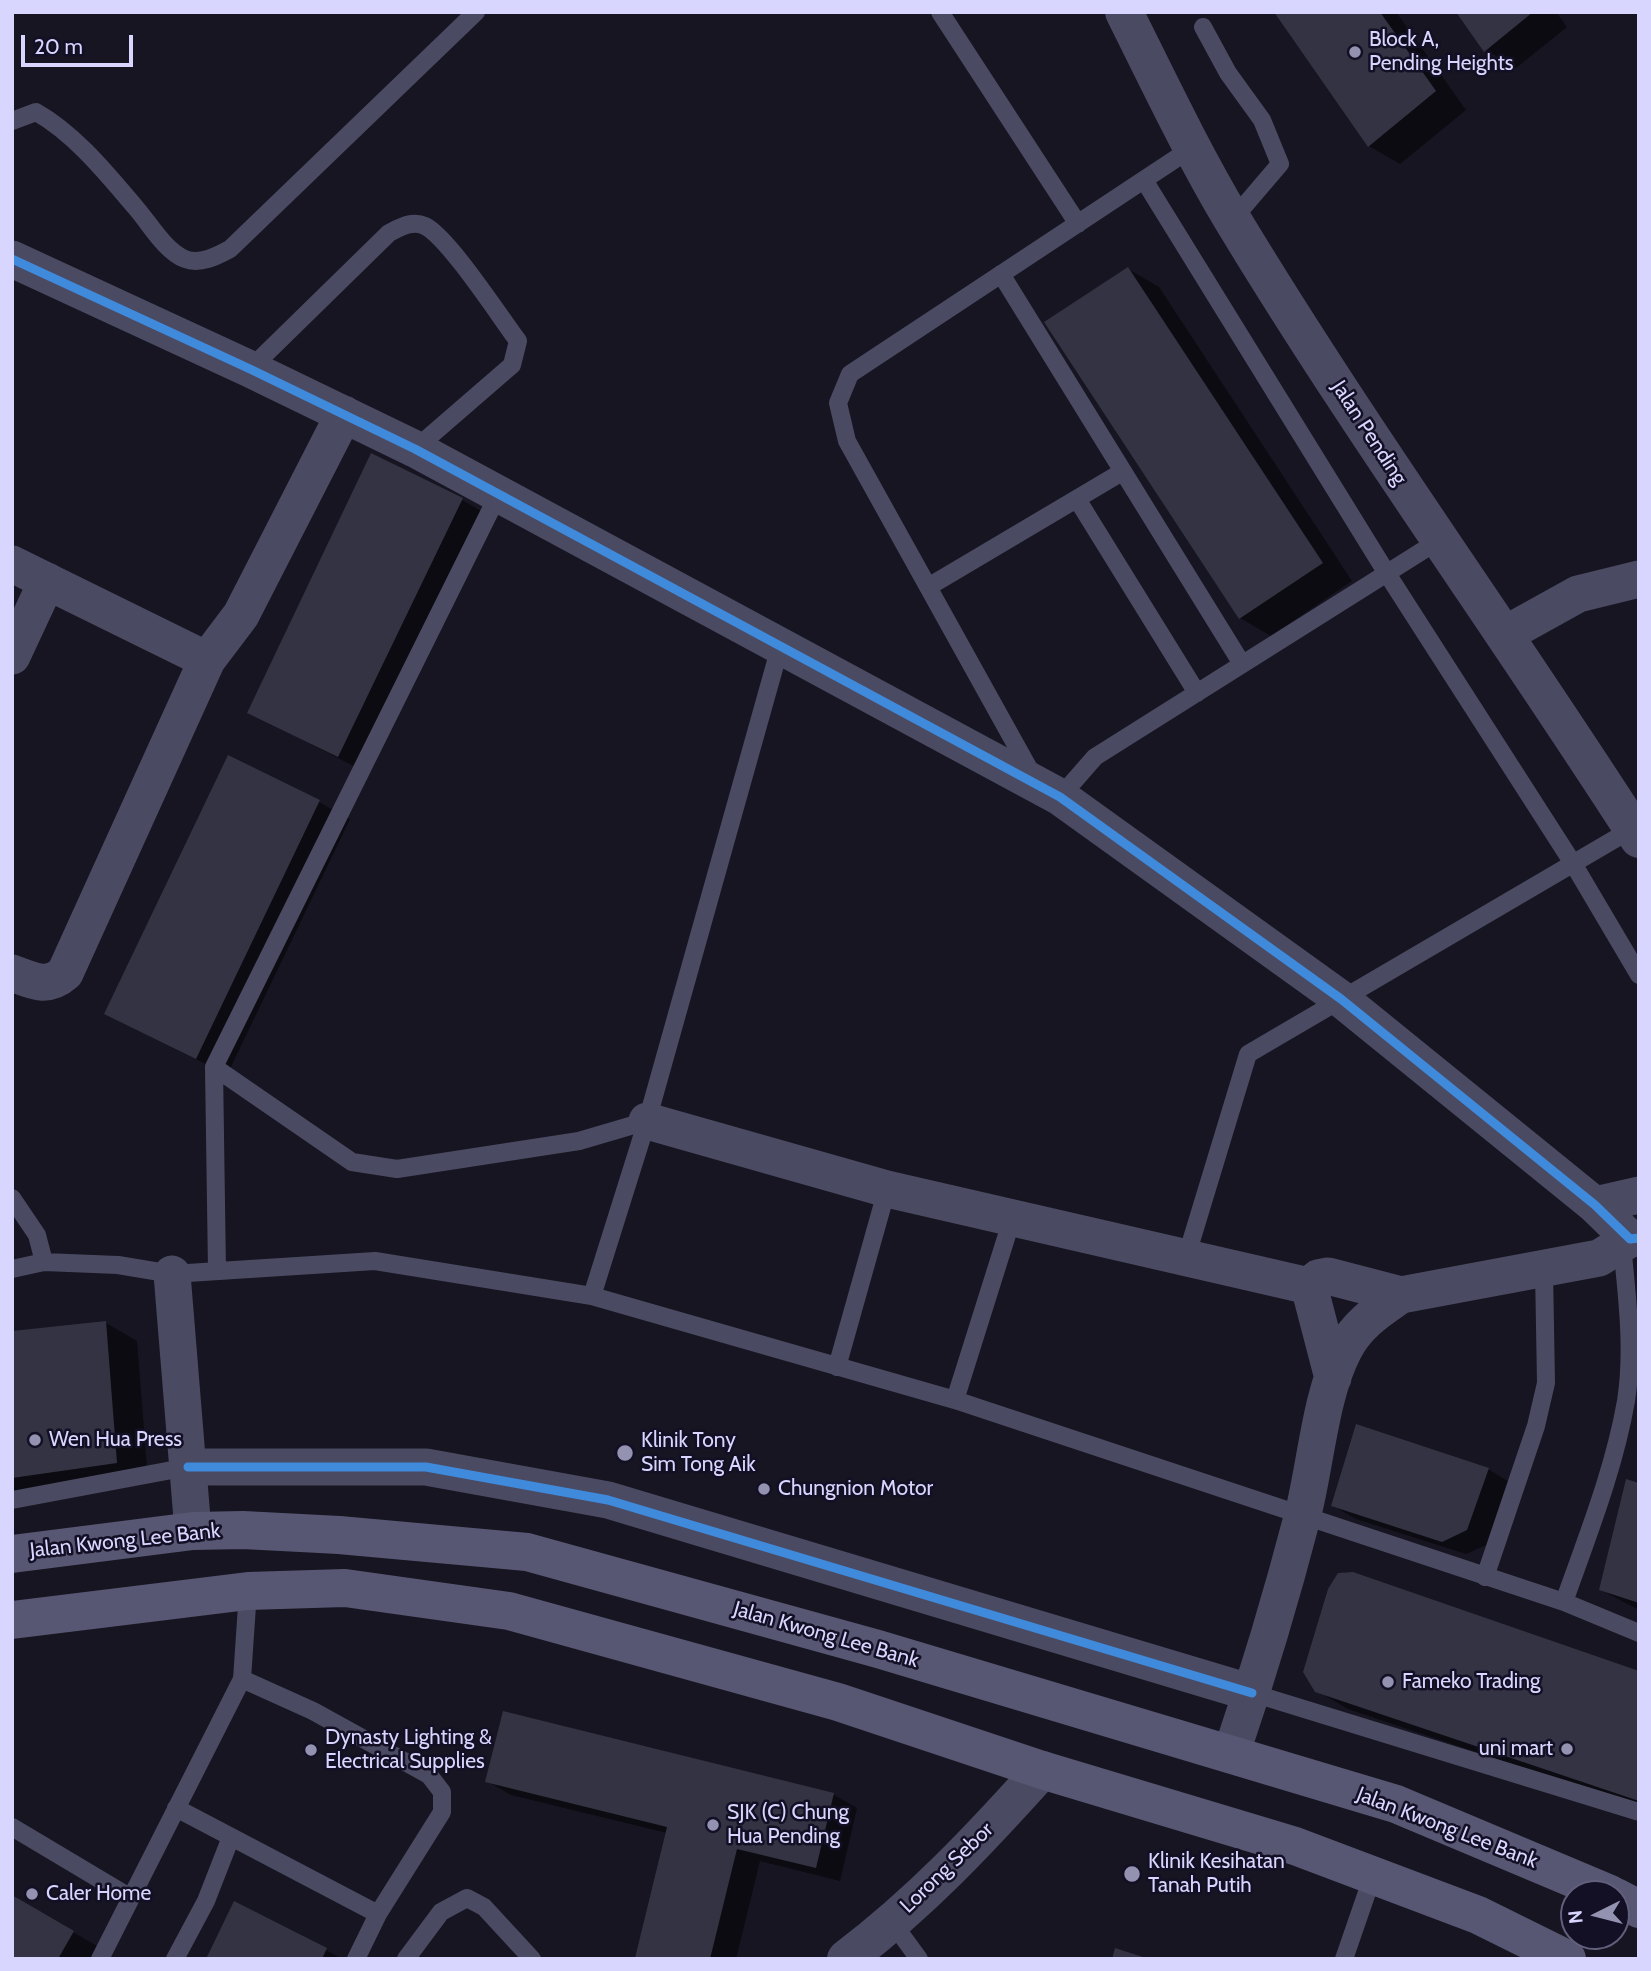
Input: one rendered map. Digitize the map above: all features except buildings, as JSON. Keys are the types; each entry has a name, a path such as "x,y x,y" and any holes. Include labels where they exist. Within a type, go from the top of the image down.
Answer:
{"main road":[{"name":"Jalan Kwong Lee Bank","path":"12,1554 193,1531 339,1535 527,1552 878,1649 1396,1804 1578,1880"},
{"path":"12,1620 248,1591 345,1588 509,1611 838,1702 1042,1770 1295,1846 1478,1915 1567,1959"}],"street":[{"name":"Jalan Pending","path":"1124,12 1192,148 1233,219 1438,541 1504,635 1635,834"},
{"path":"12,259 250,369 415,450 1048,790 1341,999 1595,1205 1630,1241 1599,1258 1401,1295 1328,1276 1318,1278 1309,1286"},
{"path":"12,973 43,984 54,984 65,974 207,660 241,615 344,414"},
{"path":"12,564 207,660"},
{"path":"1504,635 1578,594 1639,579"},
{"path":"12,656 47,581"},
{"path":"647,1121 887,1189 1309,1286"},
{"path":"1595,1205 1639,1195"},
{"path":"172,1274 193,1531"},
{"path":"1309,1286 1333,1378"},
{"path":"1231,1754 1252,1693 1303,1514 1333,1378 1344,1349 1363,1322 1401,1295"},
{"path":"188,1467 426,1467 608,1500 1252,1693"},
{"name":"Lorong Sebor","path":"846,1959 960,1861 1042,1770"}],"lane":[{"path":"12,121 36,112 57,124 124,194 171,249 186,260 209,260 230,249 476,12"},
{"path":"940,12 1078,224"},
{"path":"1203,27 1228,73 1262,120 1280,163 1233,219"},
{"path":"1192,148 850,374 838,402 847,441 928,587 1048,790 1095,757 1438,541"},
{"path":"1144,180 1387,572 1574,865 1639,975"},
{"path":"250,369 389,233 411,223 426,226 445,245 518,341 512,365 415,450"},
{"path":"1001,274 1242,664"},
{"path":"928,587 1122,472"},
{"path":"217,1271 214,1067 498,495"},
{"path":"1077,499 1197,693"},
{"path":"592,1296 647,1121 780,648"},
{"path":"1186,1258 1248,1054 1574,865 1635,834"},
{"path":"214,1067 352,1162 397,1169 579,1141 647,1121"},
{"path":"837,1367 887,1189"},
{"path":"12,1198 37,1235 44,1262"},
{"path":"955,1400 1012,1219"},
{"path":"1564,1602 1612,1463 1626,1399 1630,1328 1630,1241"},
{"path":"12,1269 44,1262 118,1265 172,1274 375,1261 592,1296 955,1400 1564,1602 1639,1633"},
{"path":"1485,1577 1536,1426 1546,1383 1544,1270"},
{"path":"12,1500 188,1467"},
{"path":"100,1959 242,1678 248,1591"},
{"path":"242,1678 313,1711 429,1776 442,1792 442,1812 378,1914 356,1959"},
{"path":"1252,1693 1639,1812"},
{"path":"176,1808 378,1914"},
{"path":"12,1827 131,1898"},
{"path":"175,1959 206,1901 231,1837"},
{"path":"1344,1959 1373,1875"},
{"path":"406,1959 441,1912 467,1898 484,1907 532,1959"},
{"path":"892,1922 919,1959"}],"cycle path":[{"path":"12,259 415,449 1060,797 1341,999 1595,1205 1630,1239 1639,1238"},
{"path":"188,1467 426,1467 608,1500 1252,1693"}],"place":[{"name":"Block A, Pending Heights","path":"1355,52"},
{"name":"Wen Hua Press","path":"35,1440"},
{"name":"Klinik Tony Sim Tong Aik","path":"625,1453"},
{"name":"Chungnion Motor","path":"764,1489"},
{"name":"Fameko Trading","path":"1388,1682"},
{"name":"uni mart","path":"1567,1749"},
{"name":"Dynasty Lighting & Electrical Supplies","path":"311,1750"},
{"name":"SJK (C) Chung Hua Pending","path":"713,1825"},
{"name":"Klinik Kesihatan Tanah Putih","path":"1132,1874"},
{"name":"Caler Home","path":"32,1894"}]}
